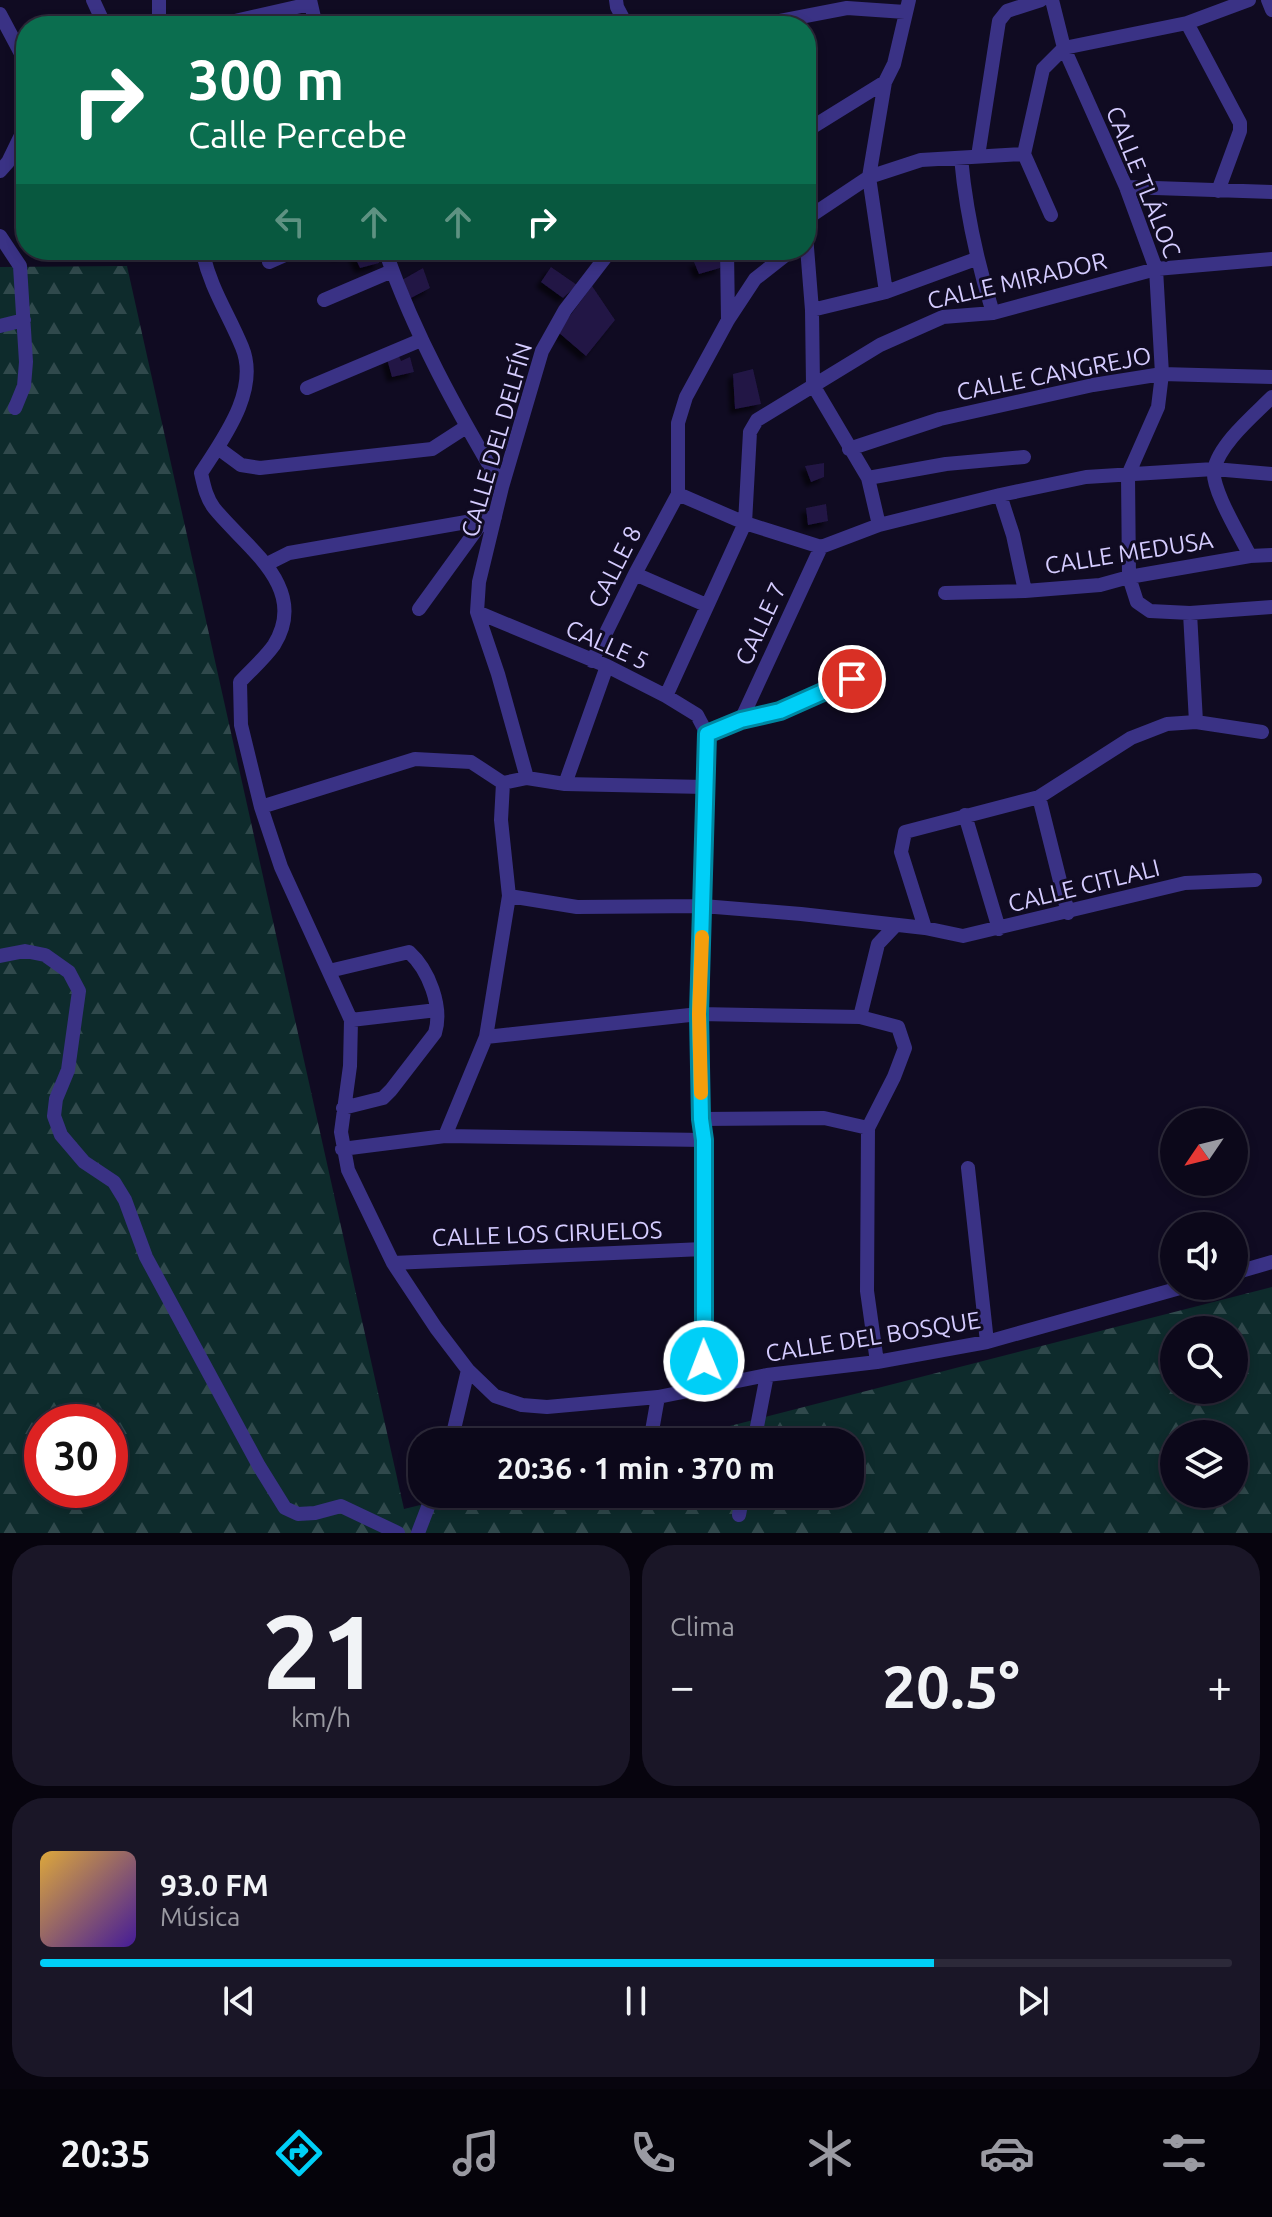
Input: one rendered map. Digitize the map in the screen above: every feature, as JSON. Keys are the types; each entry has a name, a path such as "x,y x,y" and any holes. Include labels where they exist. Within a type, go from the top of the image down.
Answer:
{"street":[{"path":"978,156 999,21 1007,11 1041,0"},
{"name":"CALLE TLÁLOC","path":"1052,0 1064,48 1126,187 1156,269 1162,374 1158,407 1128,475"},
{"path":"1051,215 1024,154 1043,69 1064,48 1187,23 1249,0"},
{"path":"1268,0 1272,10"},
{"path":"254,16 310,2"},
{"path":"795,16 846,4 907,6 894,64 885,82 869,177 886,292"},
{"path":"0,14 16,44"},
{"path":"1187,23 1240,123 1240,131 1218,191"},
{"path":"816,125 885,82"},
{"path":"0,171 16,148"},
{"path":"816,212 869,177 921,160 1024,154"},
{"path":"961,158 965,202 976,259 993,313"},
{"path":"1126,187 1272,192"},
{"path":"0,236 20,266 26,362 24,386 15,408"},
{"path":"812,310 886,292 976,259"},
{"name":"CALLE MIRADOR","path":"745,523 750,432 757,420 880,345 943,317 993,313 1156,269 1272,259"},
{"name":"CALLE DEL BOSQUE","path":"205,260 214,292 244,350 246,368 239,407 201,473 205,492 213,506 267,564 284,597 282,624 274,644 240,682 241,725 261,807 281,867 351,1020 350,1066 341,1132 348,1170 393,1263 468,1370 495,1396 522,1405 547,1407 658,1397 767,1375 877,1362 987,1342 1160,1294"},
{"path":"269,262 274,260"},
{"path":"388,260 421,340 466,427 502,487"},
{"name":"CALLE DEL DELFÍN","path":"477,612 490,518 542,351 565,310 603,260"},
{"path":"727,260 728,320"},
{"path":"779,260 755,279 728,320 686,397 678,423 678,494 745,523 821,547 879,525 1086,477 1214,469 1272,474"},
{"path":"808,260 813,385 868,478 879,525"},
{"path":"324,300 392,271"},
{"path":"0,326 24,320"},
{"path":"307,388 421,340"},
{"name":"CALLE CANGREJO","path":"849,449 940,419 1093,385 1162,374 1272,377"},
{"path":"1250,556 1215,484 1214,469 1230,439 1272,397"},
{"path":"218,448 241,465 260,468 432,449 466,427"},
{"path":"868,478 946,464 1024,457"},
{"path":"1128,475 1129,577 1137,602 1150,611 1190,613 1272,607"},
{"name":"CALLE 8","path":"592,661 678,494"},
{"path":"1000,495 1013,535 1025,591"},
{"path":"267,564 289,553 490,518"},
{"path":"419,609 490,518"},
{"path":"666,696 745,523"},
{"name":"CALLE 7","path":"741,720 821,547"},
{"name":"CALLE MEDUSA","path":"945,593 1100,585 1129,577 1272,555"},
{"path":"635,574 706,605"},
{"path":"477,612 527,778"},
{"name":"CALLE 5","path":"477,612 607,666 666,696 697,715 707,734"},
{"path":"1190,613 1196,722"},
{"path":"565,784 607,666"},
{"path":"705,1389 704,1140 699,1014 707,734 741,720 780,711 852,679"},
{"path":"925,928 901,852 905,832 1039,797 1131,738 1167,724 1196,722 1262,732"},
{"path":"261,807 415,759 471,762 507,781 527,778 565,784 705,787"},
{"path":"445,1136 486,1037 509,896 501,820 507,781"},
{"path":"1039,797 1068,913"},
{"path":"965,815 999,929"},
{"name":"CALLE CITLALI","path":"509,896 577,907 703,906 925,928 963,936 1185,883 1255,880"},
{"path":"860,1017 878,944 896,925"},
{"path":"0,956 25,951 45,955 69,972 79,991 68,1070 56,1099 54,1116 61,1135 84,1162 114,1182 125,1200 146,1257 285,1508 298,1514 341,1506 398,1533"},
{"path":"329,971 409,952 423,965 437,1010 435,1033 391,1090 383,1098 343,1108"},
{"path":"351,1020 437,1010"},
{"path":"486,1037 699,1014 860,1017 898,1027 905,1048 868,1128 867,1291 877,1362"},
{"path":"701,1119 824,1118 868,1128"},
{"path":"342,1149 445,1136 704,1140"},
{"path":"968,1168 987,1342"},
{"name":"CALLE LOS CIRUELOS","path":"393,1263 703,1249"},
{"path":"1248,1269 1272,1262"},
{"path":"454,1428 468,1370"},
{"path":"757,1428 767,1375"},
{"path":"652,1428 658,1397"},
{"path":"418,1533 428,1508"},
{"path":"739,1515 740,1508"}],"green space":[{"path":"127,266 404,1509 864,1508 864,1428 722,1428 1221,1300 1248,1300 1248,1293 1272,1287 1272,1533 0,1533 0,267"}],"building":[{"path":"356,260 378,260 379,263 360,268"},
{"path":"721,260 720,268 699,274 694,262"},
{"path":"551,267 577,285 563,298 541,282"},
{"path":"423,268 430,288 411,298 402,280"},
{"path":"592,286 615,320 586,356 558,332"},
{"path":"398,354 401,361 410,357 414,372 392,377 387,359"},
{"path":"753,369 761,404 735,409 733,374"},
{"path":"824,463 824,477 811,482 805,466"},
{"path":"826,504 828,521 808,525 806,508"}],"slow traffic":[{"path":"701,1093 699,1014 702,937"}],"route":[{"path":"704,1361 704,1140 699,1014 707,734 741,720 780,711 852,679"}]}
